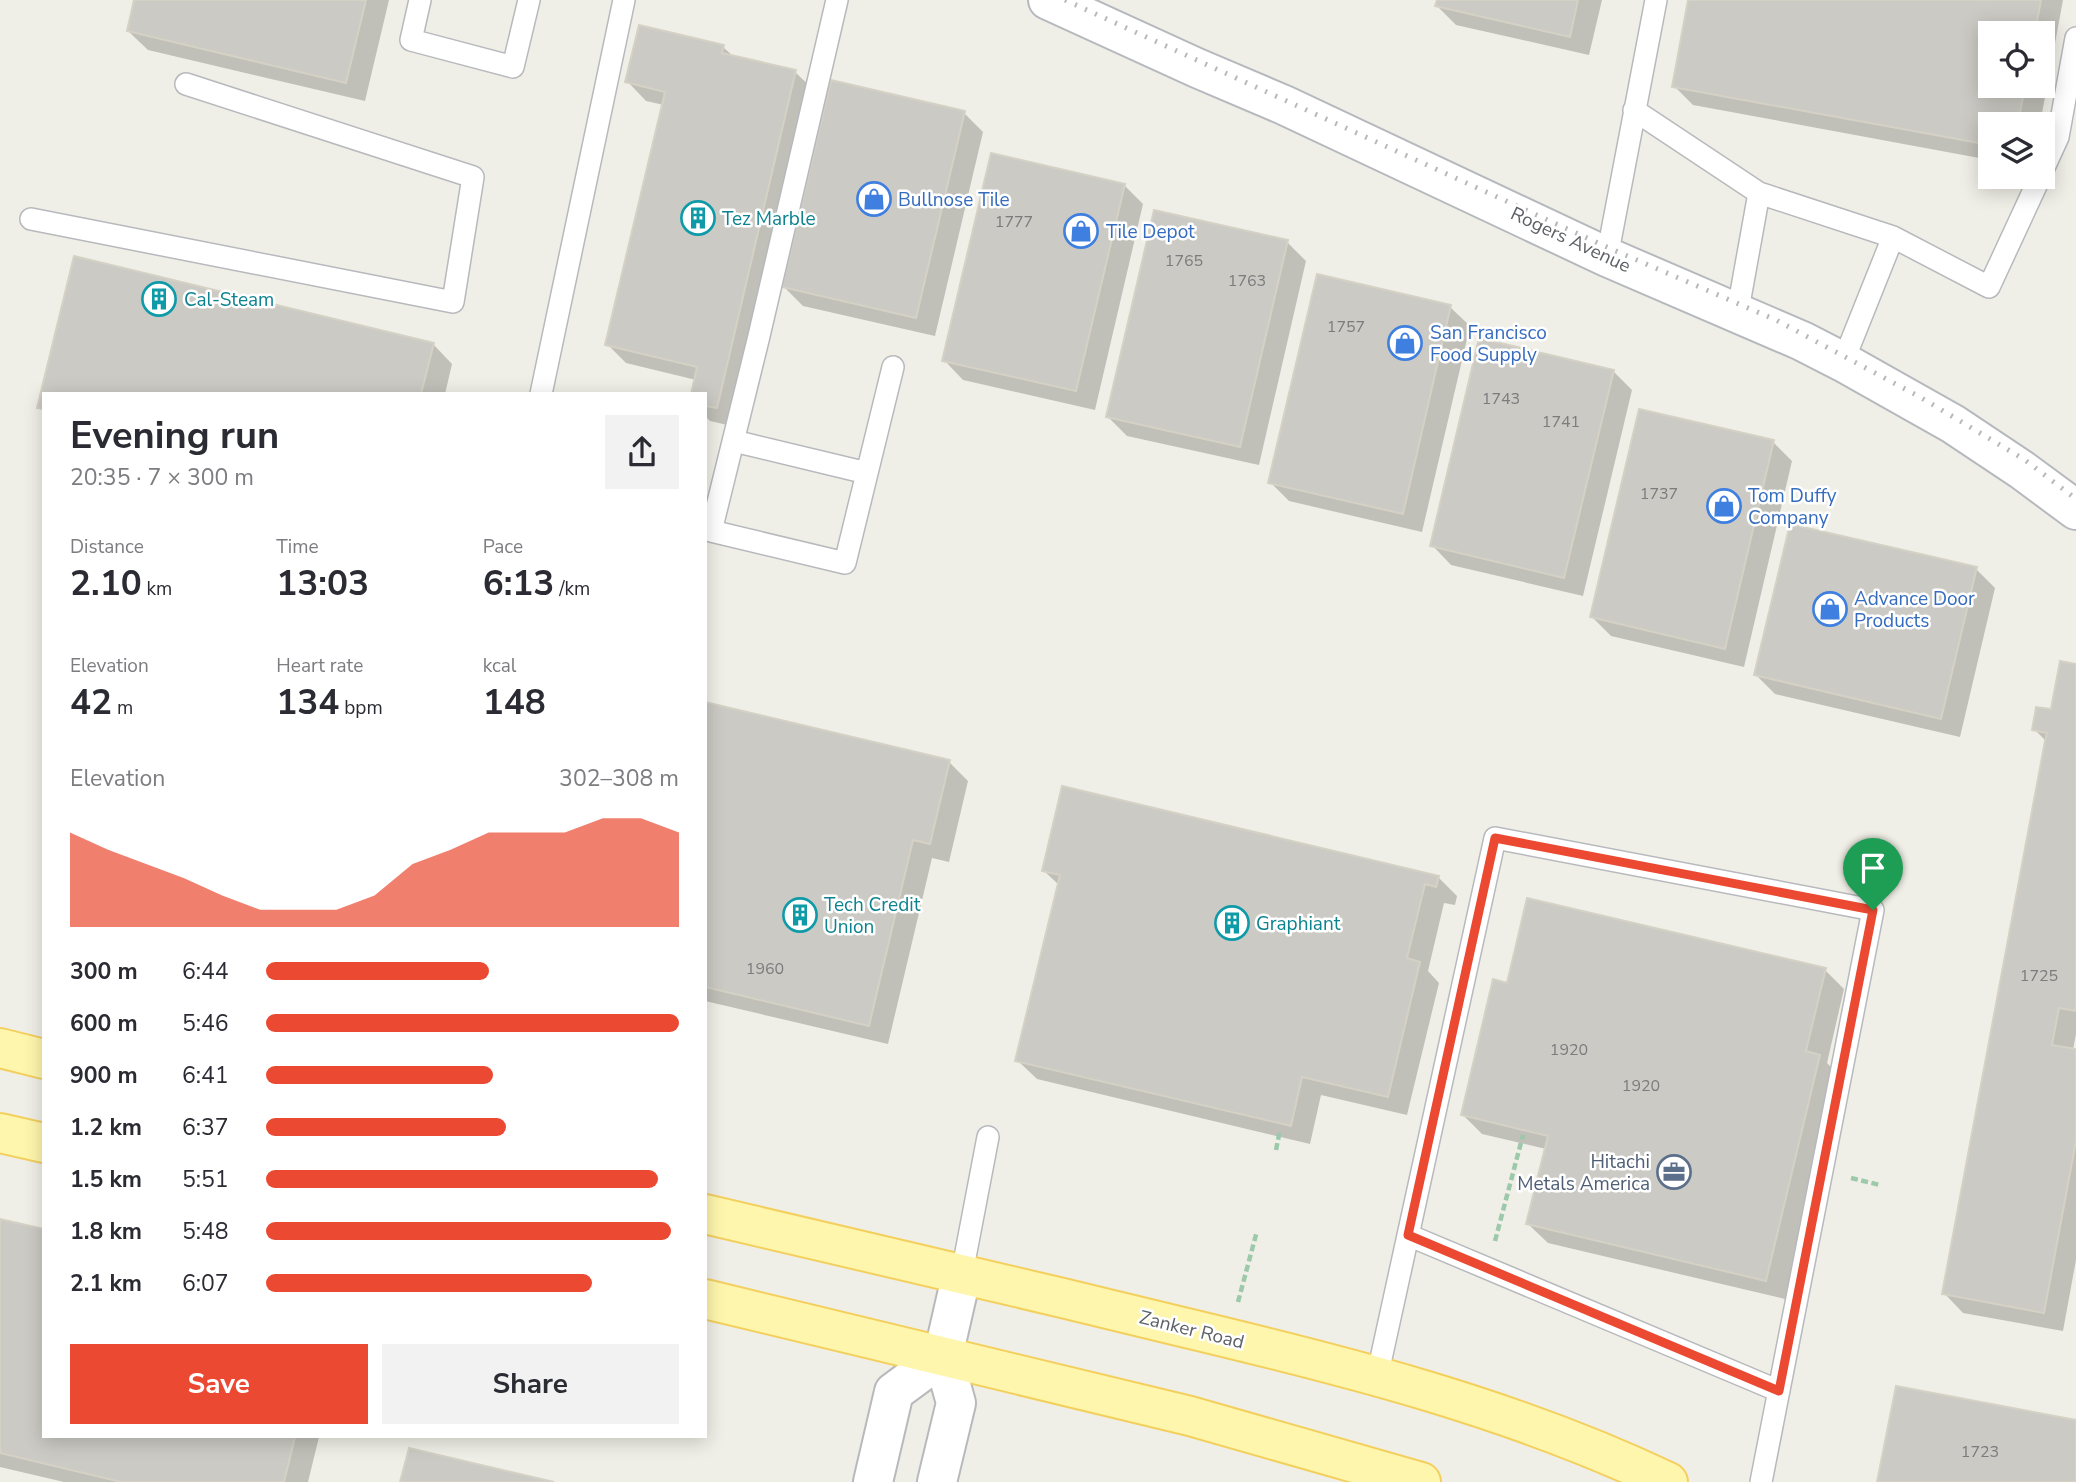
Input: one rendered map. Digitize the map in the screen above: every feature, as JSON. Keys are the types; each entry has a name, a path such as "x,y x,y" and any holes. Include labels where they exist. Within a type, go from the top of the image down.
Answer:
{"main road":[{"path":"0,1048 42,1058"},
{"path":"0,1133 42,1143"},
{"name":"Zanker Road","path":"707,1214 962,1273 1283,1351 1377,1377 1538,1426 1668,1482"},
{"path":"707,1299 1190,1416 1421,1482"}],"street":[{"name":"Rogers Avenue","path":"1048,0 1284,105 1607,257 1843,362 1953,424 2076,510"},
{"path":"937,1482 956,1403 943,1356 962,1273"},
{"path":"873,1482 894,1392 943,1356"}],"lane":[{"path":"420,0 411,40 513,67 529,0"},
{"path":"541,392 624,0"},
{"path":"836,0 711,531 845,563 893,367"},
{"path":"1607,257 1656,0"},
{"path":"2055,144 2076,38"},
{"path":"32,219 453,302 473,177 186,84"},
{"path":"1634,110 1759,193 1893,237 1989,287 2034,189"},
{"path":"1735,312 1740,304 1759,193"},
{"path":"1843,362 1893,237"},
{"path":"734,441 867,473"},
{"path":"1377,1377 1495,838 1873,910 1761,1482"},
{"path":"962,1273 988,1137"},
{"path":"1408,1235 1779,1391"}],"path":[{"path":"1276,1150 1280,1130"},
{"path":"1488,1269 1523,1135"},
{"path":"1850,1178 1880,1185"},
{"path":"1238,1303 1257,1231"}],"building":[{"path":"134,0 366,0 346,83 127,31"},
{"path":"1437,0 1578,0 1570,37 1435,6"},
{"path":"1688,0 2041,0 2037,21 1978,21 1978,98 2023,98 2020,112 1978,112 1978,143 1672,87"},
{"name":"Tez Marble","path":"639,25 724,45 722,53 796,70 717,408 707,406 707,392 691,392 697,367 605,345 665,92 625,82"},
{"name":"Bullnose Tile","path":"831,80 965,111 916,318 782,287"},
{"path":"991,153 1125,184 1076,391 942,361"},
{"path":"1154,210 1288,240 1240,447 1106,417"},
{"name":"Cal-Steam","path":"74,256 434,343 422,392 42,392 42,409 37,408"},
{"path":"1317,274 1451,305 1403,514 1268,483"},
{"path":"1479,338 1614,370 1564,578 1430,546"},
{"path":"1639,409 1774,440 1725,649 1590,617"},
{"path":"1790,524 1977,567 1941,719 1754,675"},
{"path":"2060,661 2076,664 2076,1011 2059,1008 2052,1045 2076,1049 2076,1141 2044,1313 1942,1294 2047,733 2032,730 2036,707 2051,709"},
{"name":"Tech Credit Union","path":"707,702 950,760 930,844 913,840 869,1026 707,987"},
{"name":"Graphiant","path":"1062,786 1439,876 1436,887 1425,884 1407,958 1420,962 1388,1097 1302,1077 1291,1126 1015,1061 1060,875 1042,871"},
{"path":"1527,898 1826,968 1806,1051 1820,1055 1766,1281 1526,1224 1548,1136 1461,1115 1493,979 1507,983"},
{"path":"0,1219 42,1229 42,1438 295,1438 284,1482 121,1482 0,1453"},
{"path":"1896,1386 2076,1420 2076,1482 1877,1482"},
{"path":"409,1448 554,1482 400,1482"}],"railway":[{"path":"1065,0 1609,248 1776,320 1920,397 2025,460 2076,499"}],"place":[{"name":"Bullnose Tile","path":"874,199"},
{"name":"Tez Marble","path":"698,218"},
{"name":"Tile Depot","path":"1081,231"},
{"name":"Cal-Steam","path":"159,299"},
{"name":"San Francisco Food Supply","path":"1405,343"},
{"name":"Tom Duffy Company","path":"1724,506"},
{"name":"Advance Door Products","path":"1830,609"},
{"name":"Tech Credit Union","path":"800,915"},
{"name":"Graphiant","path":"1232,923"},
{"name":"Hitachi Metals America","path":"1674,1172"}],"route":[{"path":"1495,838 1873,910 1779,1391 1408,1235 1495,838"}]}
